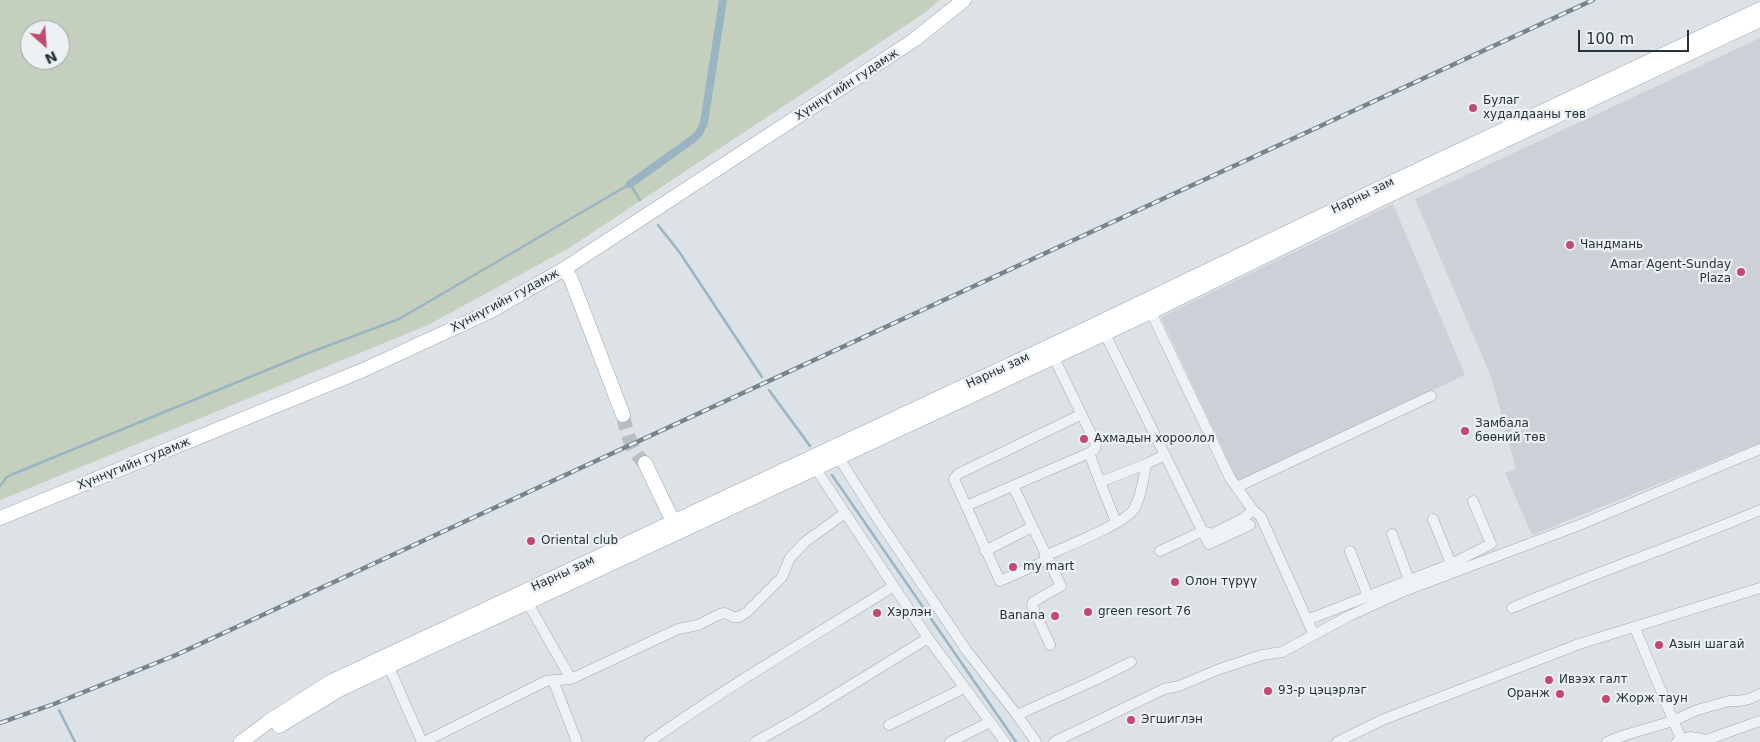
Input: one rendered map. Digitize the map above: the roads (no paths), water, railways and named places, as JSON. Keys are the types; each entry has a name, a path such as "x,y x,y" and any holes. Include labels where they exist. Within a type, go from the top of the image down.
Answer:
{"main road":[{"name":"Хүннүгийн гудамж","path":"0,518 361,372 489,312 564,269 887,58 938,22 964,0"},
{"name":"Нарны зам","path":"242,742 268,722 330,682 525,598 813,464 1386,185 1760,9"},
{"name":"Нарны зам","path":"813,464 839,458 1054,358 1379,200 1760,20"},
{"path":"564,269 571,279 623,415"},
{"path":"645,463 676,528"},
{"name":"Нарны зам","path":"256,742 273,729 339,690 389,668 525,598"}],"street":[{"path":"1152,312 1230,478 1253,510 1261,517 1314,635"},
{"path":"1105,334 1208,544 1250,524"},
{"path":"966,506 1095,449 1096,444 1080,415 1054,358"},
{"path":"1237,488 1431,396"},
{"path":"1080,415 958,474 954,479 1000,581 1130,514 1134,508 1146,464"},
{"path":"1054,742 1164,689 1180,686 1217,670 1262,655 1282,652 1358,611 1404,590 1582,524 1760,449"},
{"path":"1089,453 1116,522"},
{"path":"1100,482 1165,455"},
{"path":"839,458 967,652 1036,742"},
{"path":"813,464 928,638 1005,742"},
{"path":"1013,486 1061,586 1033,602 1032,605 1050,645"},
{"path":"1307,620 1451,564 1490,544 1473,501"},
{"path":"1160,551 1203,531 1212,534 1244,518 1253,510"},
{"path":"1512,608 1555,589 1704,534 1760,510"},
{"path":"389,668 423,742 546,681 571,679 678,629 698,624 720,614 725,613 733,617 739,617 782,576 790,558 805,542 845,514"},
{"path":"1433,519 1451,564"},
{"path":"985,550 1032,527"},
{"path":"1392,534 1410,580"},
{"path":"1350,551 1368,596"},
{"path":"648,742 693,710 789,649 894,586"},
{"path":"1337,742 1382,720 1579,644 1635,628 1686,609 1760,588"},
{"path":"525,598 571,679"},
{"path":"1635,628 1674,721 1679,741 1691,737 1706,740 1760,720"},
{"path":"755,742 798,718 928,638"},
{"path":"1017,715 1131,662"},
{"path":"553,680 577,742"},
{"path":"889,725 964,688"},
{"path":"1608,742 1624,739 1674,721 1697,710 1729,701 1739,702 1760,694"},
{"path":"950,742 990,722"}],"waterway":[{"path":"630,184 699,133 704,123 723,0"},
{"path":"0,486 7,477 13,474 306,354 399,319 630,184 640,200"},
{"path":"658,225 680,253 762,377"},
{"path":"769,390 810,446"},
{"path":"832,475 1016,742"},
{"path":"59,710 75,742"}],"tunnel":[{"path":"623,415 633,448 645,463"}],"railway":[{"path":"0,723 54,704 176,655 1593,0"}],"place":[{"name":"Булаг худалдааны төв","path":"1473,108"},
{"name":"Чандмань","path":"1570,245"},
{"name":"Amar Agent-Sunday Plaza","path":"1741,272"},
{"name":"Замбала бөөний төв","path":"1465,431"},
{"name":"Ахмадын хороолол","path":"1084,439"},
{"name":"Oriental club","path":"531,541"},
{"name":"my mart","path":"1013,567"},
{"name":"Олон түрүү","path":"1175,582"},
{"name":"green resort 76","path":"1088,612"},
{"name":"Хэрлэн","path":"877,613"},
{"name":"Banana","path":"1055,616"},
{"name":"Азын шагай","path":"1659,645"},
{"name":"Ивээх галт","path":"1549,680"},
{"name":"93-р цэцэрлэг","path":"1268,691"},
{"name":"Оранж","path":"1560,694"},
{"name":"Жорж таун","path":"1606,699"},
{"name":"Эгшиглэн","path":"1131,720"}]}
